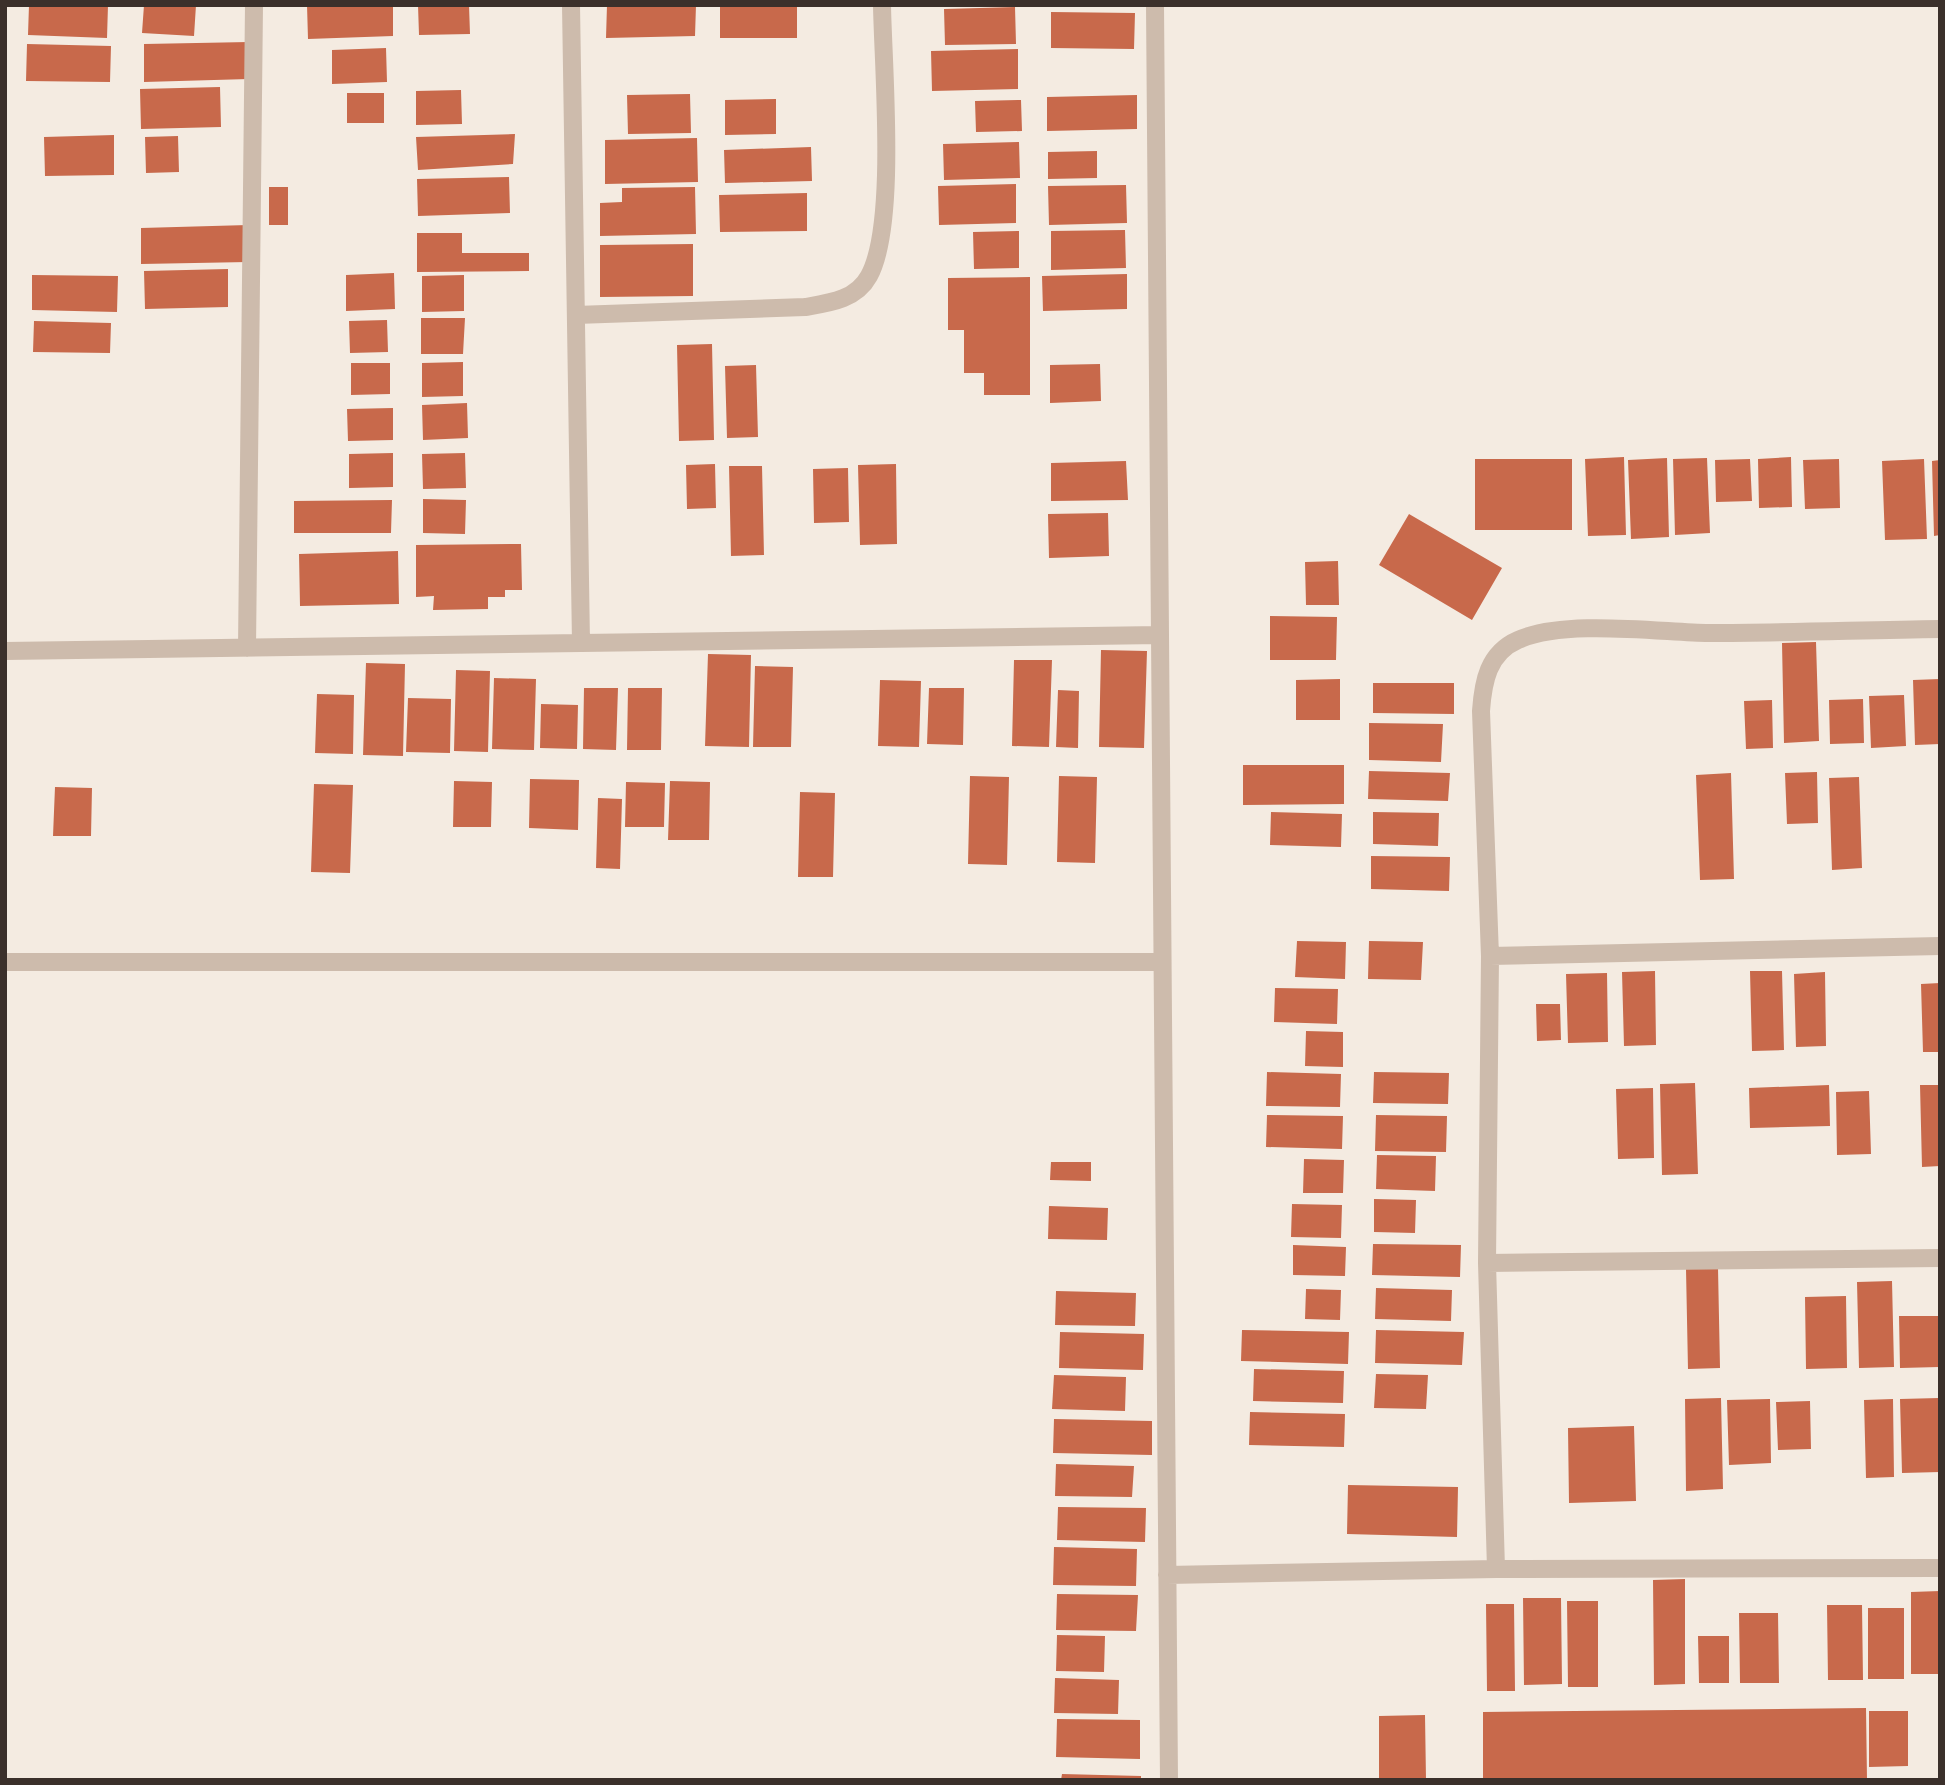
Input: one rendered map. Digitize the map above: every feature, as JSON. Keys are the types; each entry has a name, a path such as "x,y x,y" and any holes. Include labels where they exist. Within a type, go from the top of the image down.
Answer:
{"street":[{"path":"247,648 254,5"},
{"path":"571,5 581,643"},
{"path":"576,315 805,307 842,301 869,277 880,246 885,199 883,5"},
{"path":"1155,5 1169,1780"},
{"path":"1496,1569 1487,1263 1490,956 1481,711 1483,680 1496,656 1517,640 1544,633 1584,630 1710,633 1940,629"},
{"path":"5,651 1160,635"},
{"path":"1490,956 1940,946"},
{"path":"5,962 1163,962"},
{"path":"1487,1263 1940,1258"},
{"path":"1167,1575 1496,1569 1940,1569"}],"building":[{"path":"29,5 108,5 107,38 28,35"},
{"path":"144,5 196,5 194,36 142,33"},
{"path":"307,5 393,5 393,36 308,39"},
{"path":"418,5 469,5 470,34 419,35"},
{"path":"607,5 696,5 695,36 606,38"},
{"path":"720,5 797,5 797,38 720,38"},
{"path":"1015,7 1016,44 945,45 944,9"},
{"path":"1051,12 1135,13 1134,49 1051,48"},
{"path":"249,42 249,79 144,82 144,44"},
{"path":"27,44 111,46 110,82 26,81"},
{"path":"386,48 387,82 332,84 332,50"},
{"path":"1018,49 1018,89 932,91 931,51"},
{"path":"220,87 221,127 141,129 140,89"},
{"path":"461,90 462,124 416,125 416,91"},
{"path":"347,93 384,93 384,123 347,123"},
{"path":"690,94 691,133 628,134 627,95"},
{"path":"1137,95 1137,129 1047,131 1047,97"},
{"path":"776,99 776,134 725,135 725,100"},
{"path":"1021,100 1022,131 976,132 975,101"},
{"path":"515,134 513,164 418,170 416,137"},
{"path":"114,135 114,175 45,176 44,137"},
{"path":"178,136 179,172 146,173 145,137"},
{"path":"697,138 698,182 605,184 605,140"},
{"path":"1019,142 1020,178 944,180 943,144"},
{"path":"811,147 812,181 725,183 724,150"},
{"path":"1097,151 1097,178 1048,179 1048,152"},
{"path":"509,177 510,213 418,216 417,179"},
{"path":"1016,184 1016,223 939,225 938,186"},
{"path":"1126,185 1127,223 1049,225 1048,186"},
{"path":"269,187 288,187 288,225 269,225"},
{"path":"695,187 696,234 600,236 600,203 622,202 622,188"},
{"path":"807,193 807,231 720,232 719,195"},
{"path":"248,225 248,262 141,264 141,228"},
{"path":"1125,230 1126,268 1051,270 1051,231"},
{"path":"1019,231 1019,268 974,269 973,232"},
{"path":"417,233 462,233 462,253 529,253 529,271 417,272"},
{"path":"693,244 693,296 600,297 600,245"},
{"path":"228,269 228,307 145,309 144,271"},
{"path":"394,273 395,309 346,311 346,275"},
{"path":"1127,274 1127,309 1043,311 1042,276"},
{"path":"32,275 118,276 117,312 32,310"},
{"path":"464,275 464,311 422,312 422,276"},
{"path":"1030,277 1030,395 984,395 984,373 964,373 964,330 948,330 948,278"},
{"path":"421,318 465,318 463,354 421,354"},
{"path":"387,320 388,352 350,353 349,321"},
{"path":"34,321 111,323 110,353 33,352"},
{"path":"712,344 714,440 679,441 677,345"},
{"path":"463,362 463,396 422,397 422,363"},
{"path":"351,363 390,363 390,394 351,395"},
{"path":"1100,364 1101,401 1050,403 1050,365"},
{"path":"756,365 758,437 727,438 725,366"},
{"path":"467,403 468,438 423,440 422,405"},
{"path":"393,408 393,440 348,441 347,409"},
{"path":"393,453 393,487 349,488 349,454"},
{"path":"465,453 466,488 423,489 422,454"},
{"path":"1624,457 1626,535 1588,536 1585,459"},
{"path":"1791,457 1792,507 1759,508 1758,459"},
{"path":"1667,458 1669,537 1631,539 1628,460"},
{"path":"1707,458 1710,533 1675,535 1673,459"},
{"path":"1475,459 1572,459 1572,530 1475,530"},
{"path":"1750,459 1752,501 1716,502 1715,460"},
{"path":"1839,459 1840,508 1805,509 1803,460"},
{"path":"1924,459 1927,539 1885,540 1882,461"},
{"path":"1940,460 1940,535 1934,536 1932,461"},
{"path":"1126,461 1128,500 1051,501 1051,463"},
{"path":"715,464 716,508 687,509 686,465"},
{"path":"896,464 897,544 860,545 858,465"},
{"path":"729,466 762,466 764,555 731,556"},
{"path":"848,468 849,522 814,523 813,469"},
{"path":"423,499 466,500 465,534 423,533"},
{"path":"392,500 391,533 294,533 294,501"},
{"path":"1108,513 1109,556 1049,558 1048,514"},
{"path":"1409,514 1502,568 1472,620 1379,565"},
{"path":"521,544 522,590 505,590 505,597 488,597 488,609 433,610 434,596 416,597 416,545"},
{"path":"398,551 399,604 300,606 299,554"},
{"path":"1338,561 1339,605 1306,605 1305,562"},
{"path":"1270,616 1337,617 1336,660 1270,660"},
{"path":"1816,642 1819,741 1784,743 1782,643"},
{"path":"1101,650 1147,651 1144,748 1099,747"},
{"path":"708,654 751,655 749,747 705,746"},
{"path":"1014,660 1052,660 1049,747 1012,746"},
{"path":"366,663 405,664 403,756 363,755"},
{"path":"755,666 793,667 791,747 753,747"},
{"path":"456,670 490,671 488,752 454,751"},
{"path":"494,678 536,679 534,750 492,749"},
{"path":"1340,679 1340,720 1296,720 1296,680"},
{"path":"1940,679 1940,744 1915,745 1913,680"},
{"path":"880,680 921,681 919,747 878,746"},
{"path":"1373,683 1454,683 1454,714 1373,713"},
{"path":"584,688 618,688 616,750 583,749"},
{"path":"628,688 662,688 661,750 627,750"},
{"path":"929,688 964,688 963,745 927,744"},
{"path":"1058,690 1079,691 1078,748 1056,747"},
{"path":"317,694 354,695 353,754 315,753"},
{"path":"1904,695 1906,746 1871,748 1869,696"},
{"path":"408,698 451,699 450,753 406,752"},
{"path":"1863,699 1864,743 1830,744 1829,700"},
{"path":"1772,700 1773,748 1746,749 1744,701"},
{"path":"541,704 578,705 577,749 540,748"},
{"path":"1369,723 1443,724 1441,762 1369,760"},
{"path":"1243,765 1344,765 1344,804 1243,805"},
{"path":"1369,771 1450,773 1448,801 1368,799"},
{"path":"1817,772 1818,823 1787,824 1785,773"},
{"path":"1731,773 1734,879 1700,880 1696,775"},
{"path":"970,776 1009,777 1007,865 968,864"},
{"path":"1059,776 1097,777 1095,863 1057,862"},
{"path":"1859,777 1862,868 1832,870 1829,778"},
{"path":"530,779 579,780 578,830 529,828"},
{"path":"454,781 492,782 491,827 453,827"},
{"path":"670,781 710,782 709,840 668,840"},
{"path":"626,782 665,783 664,827 625,827"},
{"path":"314,784 353,785 350,873 311,872"},
{"path":"55,787 92,788 91,836 53,836"},
{"path":"800,792 835,793 833,877 798,877"},
{"path":"598,798 622,799 620,869 596,868"},
{"path":"1271,812 1342,814 1341,847 1270,845"},
{"path":"1373,812 1439,813 1438,846 1373,844"},
{"path":"1371,856 1450,857 1449,891 1371,889"},
{"path":"1297,941 1346,942 1345,979 1295,977"},
{"path":"1369,941 1423,942 1421,980 1368,979"},
{"path":"1655,971 1656,1045 1624,1046 1622,972"},
{"path":"1750,971 1782,971 1784,1050 1752,1051"},
{"path":"1825,972 1826,1046 1796,1047 1794,974"},
{"path":"1607,973 1608,1042 1568,1043 1566,974"},
{"path":"1940,983 1940,1052 1923,1052 1921,984"},
{"path":"1275,988 1338,989 1337,1024 1274,1022"},
{"path":"1536,1004 1560,1004 1561,1040 1537,1041"},
{"path":"1306,1031 1343,1032 1343,1067 1305,1066"},
{"path":"1267,1072 1341,1074 1340,1107 1266,1106"},
{"path":"1374,1072 1449,1073 1448,1104 1373,1103"},
{"path":"1695,1083 1698,1174 1662,1175 1660,1084"},
{"path":"1829,1085 1830,1126 1750,1128 1749,1088"},
{"path":"1920,1085 1940,1085 1940,1166 1922,1167"},
{"path":"1653,1088 1654,1158 1618,1159 1616,1089"},
{"path":"1869,1091 1871,1154 1837,1155 1836,1092"},
{"path":"1267,1115 1343,1116 1342,1149 1266,1147"},
{"path":"1376,1115 1447,1116 1446,1152 1375,1151"},
{"path":"1377,1155 1436,1156 1435,1191 1376,1189"},
{"path":"1304,1159 1344,1160 1343,1193 1303,1193"},
{"path":"1051,1162 1091,1162 1091,1181 1050,1180"},
{"path":"1374,1199 1416,1200 1415,1233 1374,1232"},
{"path":"1292,1204 1342,1205 1341,1238 1291,1237"},
{"path":"1049,1206 1108,1208 1107,1240 1048,1239"},
{"path":"1373,1244 1461,1245 1460,1277 1372,1275"},
{"path":"1293,1245 1346,1247 1345,1276 1293,1275"},
{"path":"1718,1268 1720,1368 1688,1369 1686,1269"},
{"path":"1892,1281 1894,1367 1859,1368 1857,1282"},
{"path":"1376,1288 1452,1290 1451,1321 1375,1319"},
{"path":"1306,1289 1341,1290 1340,1320 1305,1319"},
{"path":"1056,1291 1136,1293 1135,1326 1055,1325"},
{"path":"1846,1296 1847,1368 1806,1369 1805,1297"},
{"path":"1899,1316 1938,1316 1939,1367 1900,1368"},
{"path":"1242,1330 1349,1332 1348,1364 1241,1361"},
{"path":"1376,1330 1464,1332 1462,1365 1375,1363"},
{"path":"1060,1332 1144,1334 1143,1370 1059,1368"},
{"path":"1254,1369 1344,1371 1343,1403 1253,1401"},
{"path":"1376,1374 1428,1375 1426,1409 1374,1408"},
{"path":"1054,1375 1126,1377 1125,1411 1052,1409"},
{"path":"1721,1398 1723,1489 1686,1491 1685,1399"},
{"path":"1939,1398 1940,1472 1902,1473 1900,1399"},
{"path":"1770,1399 1771,1463 1729,1465 1727,1400"},
{"path":"1893,1399 1894,1477 1866,1478 1864,1400"},
{"path":"1810,1401 1811,1449 1778,1450 1776,1402"},
{"path":"1250,1412 1345,1414 1344,1447 1249,1445"},
{"path":"1054,1419 1152,1421 1152,1455 1053,1453"},
{"path":"1634,1426 1636,1501 1569,1503 1568,1428"},
{"path":"1056,1464 1134,1466 1132,1497 1055,1496"},
{"path":"1348,1485 1458,1487 1457,1537 1347,1534"},
{"path":"1058,1507 1146,1508 1145,1542 1057,1540"},
{"path":"1054,1547 1137,1549 1136,1586 1053,1585"},
{"path":"1685,1579 1685,1684 1654,1685 1653,1580"},
{"path":"1940,1591 1940,1674 1911,1674 1911,1592"},
{"path":"1057,1594 1138,1595 1136,1631 1056,1630"},
{"path":"1523,1598 1561,1598 1562,1684 1524,1685"},
{"path":"1567,1601 1598,1601 1598,1687 1568,1687"},
{"path":"1486,1604 1514,1604 1515,1691 1487,1691"},
{"path":"1827,1605 1862,1605 1863,1680 1828,1680"},
{"path":"1868,1608 1904,1608 1904,1679 1868,1679"},
{"path":"1739,1613 1778,1613 1779,1683 1740,1683"},
{"path":"1057,1635 1105,1636 1104,1672 1056,1671"},
{"path":"1698,1636 1729,1636 1729,1683 1699,1683"},
{"path":"1055,1678 1119,1680 1118,1714 1054,1713"},
{"path":"1866,1708 1867,1780 1483,1780 1483,1712"},
{"path":"1869,1711 1908,1711 1908,1766 1869,1767"},
{"path":"1425,1715 1426,1780 1379,1780 1379,1716"},
{"path":"1057,1719 1140,1720 1140,1759 1056,1757"},
{"path":"1062,1774 1141,1776 1141,1780 1061,1780"}]}
